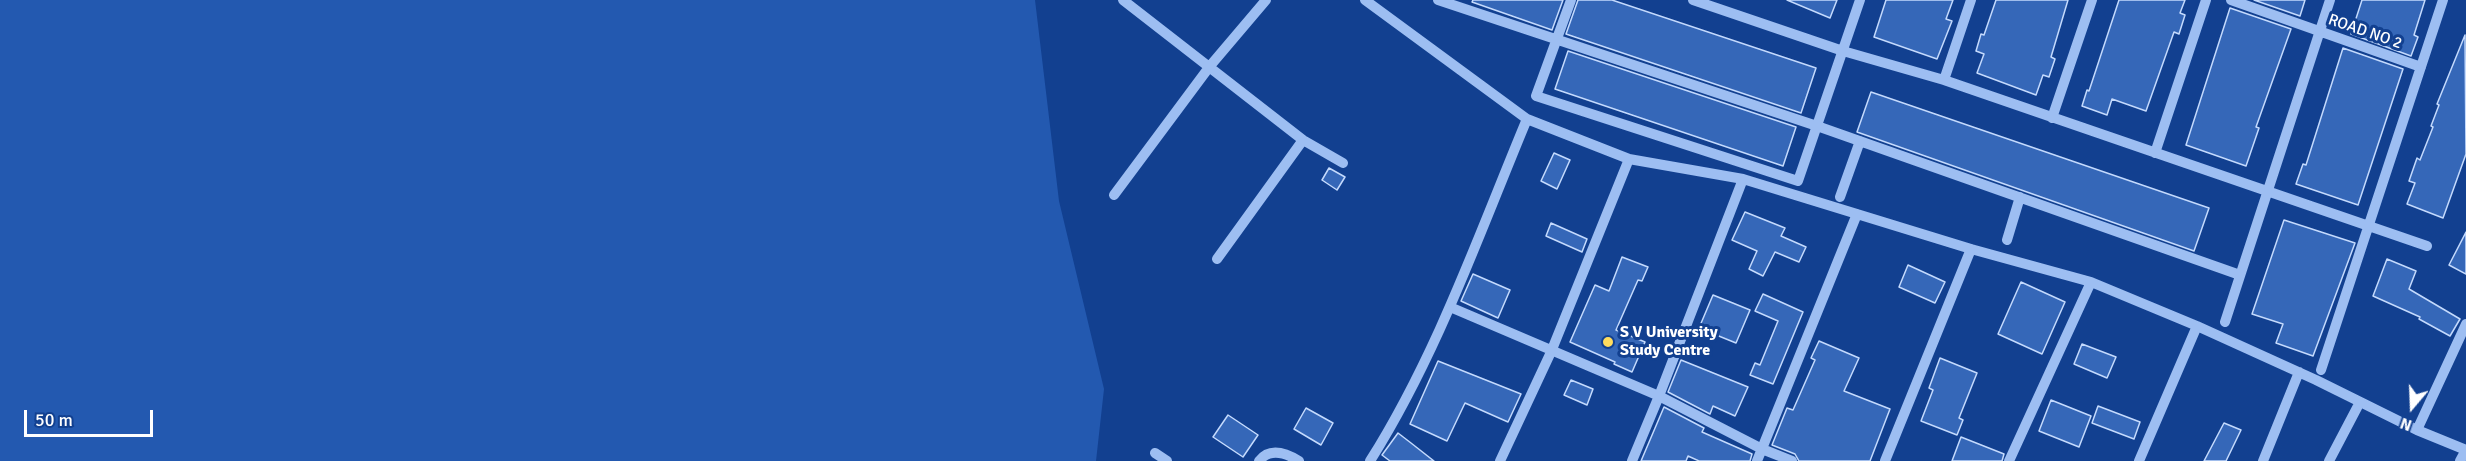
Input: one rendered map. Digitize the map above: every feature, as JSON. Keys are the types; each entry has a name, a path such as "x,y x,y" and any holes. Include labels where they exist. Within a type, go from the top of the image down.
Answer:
{"street":[{"path":"1123,0 1303,140 1343,163"},
{"path":"1114,195 1210,66 1266,0"},
{"path":"1365,0 1527,119 1629,159 1743,179 1971,249 2091,282 2197,326 2299,372 2417,430 2466,450 2460,461"},
{"path":"1438,0 1817,126 2240,275"},
{"path":"1571,0 1536,96 1798,181 1860,0"},
{"path":"1693,0 1843,51 1944,81 2427,246"},
{"path":"1944,81 1971,0"},
{"path":"2052,118 2092,0"},
{"path":"2155,153 2206,0"},
{"name":"ROAD NO 2","path":"2231,0 2421,67"},
{"path":"2225,322 2330,0"},
{"path":"2321,370 2443,0"},
{"path":"1370,461 1388,432 1450,307 1527,119"},
{"path":"1217,259 1303,140"},
{"path":"1840,197 1860,141"},
{"path":"1500,461 1551,352 1629,159"},
{"path":"1632,461 1743,179"},
{"path":"2007,240 2020,197"},
{"path":"1756,461 1857,214"},
{"path":"1885,461 1971,249"},
{"path":"2008,461 2091,282"},
{"path":"1450,307 1551,352 1659,396 1762,449 1792,461"},
{"path":"2417,430 2466,324"},
{"path":"2139,461 2197,326"},
{"path":"2263,461 2299,372"},
{"path":"2329,461 2360,402"},
{"path":"1259,461 1262,456 1275,452 1290,455 1299,461"},
{"path":"1155,453 1167,461"}],"shaded area":[{"path":"0,0 1035,0 1059,201 1104,389 1096,461 0,461"}],"building":[{"path":"1473,0 1563,0 1552,30 1472,2"},
{"path":"1578,0 1612,0 1816,68 1801,113 1566,34"},
{"path":"1787,0 1837,0 1830,18"},
{"path":"1886,0 1953,0 1946,19 1952,21 1937,59 1874,37"},
{"path":"1996,0 2068,0 2051,57 2055,59 2049,77 2043,75 2036,95 1977,73 1984,54 1976,51"},
{"path":"2119,0 2185,0 2180,13 2185,15 2179,34 2174,32 2146,111 2112,99 2107,115 2082,106"},
{"path":"2254,0 2305,0 2300,16"},
{"path":"2362,0 2425,0 2414,35 2418,37 2411,56 2351,34"},
{"path":"2230,8 2291,29 2256,127 2259,128 2246,166 2186,145"},
{"path":"2465,35 2466,154 2443,218 2407,204 2415,183 2409,181 2417,158 2420,160 2433,127 2431,126 2439,105 2437,104"},
{"path":"2343,48 2403,69 2358,205 2296,184 2303,164 2306,165"},
{"path":"1568,51 1796,127 1783,166 1555,89"},
{"path":"1871,92 2209,208 2194,251 1857,132"},
{"path":"1554,153 1570,160 1557,189 1541,181"},
{"path":"1329,168 1345,177 1337,190 1322,180"},
{"path":"1745,212 1785,228 1781,236 1806,247 1799,262 1775,252 1763,276 1749,269 1757,251 1732,240"},
{"path":"2284,220 2355,243 2313,356 2276,343 2283,324 2252,314"},
{"path":"1551,223 1587,239 1582,252 1546,236"},
{"path":"2466,232 2466,274 2449,265"},
{"path":"1622,257 1648,267 1642,281 1638,280 1616,330 1645,342 1632,372 1570,342 1595,285 1609,291"},
{"path":"2387,259 2416,271 2409,289 2460,319 2450,336 2419,319 2420,317 2373,296"},
{"path":"1908,265 1945,282 1935,303 1899,287"},
{"path":"1473,274 1510,290 1498,318 1461,301"},
{"path":"2021,282 2065,302 2042,354 1998,334"},
{"path":"1763,294 1803,312 1773,384 1750,375 1755,363 1760,365 1778,321 1755,311"},
{"path":"1713,295 1750,310 1736,343 1699,328"},
{"path":"1819,341 1859,358 1844,391 1890,409 1870,461 1799,461 1795,454 1772,445 1787,408 1793,410 1815,360 1811,358"},
{"path":"2082,344 2116,357 2107,378 2074,364"},
{"path":"1940,358 1977,373 1959,418 1963,420 1957,435 1921,421 1933,390 1929,388"},
{"path":"1681,360 1748,387 1735,416 1713,406 1710,414 1668,392"},
{"path":"1438,361 1521,394 1508,422 1465,403 1447,441 1410,424"},
{"path":"1571,380 1593,389 1587,405 1564,395"},
{"path":"2051,400 2091,416 2079,447 2039,431"},
{"path":"2098,406 2140,422 2134,439 2092,423"},
{"path":"1664,407 1704,428 1702,432 1752,454 1750,461 1699,461 1688,456 1686,461 1641,461"},
{"path":"1306,408 1333,423 1321,445 1294,429"},
{"path":"1228,415 1258,435 1243,457 1213,437"},
{"path":"2224,423 2241,430 2226,461 2204,461"},
{"path":"1398,433 1434,461 1390,461 1382,455"},
{"path":"1961,437 2004,454 2002,461 1952,461"}],"place":[{"name":"S V University Study Centre","path":"1608,342"}]}
